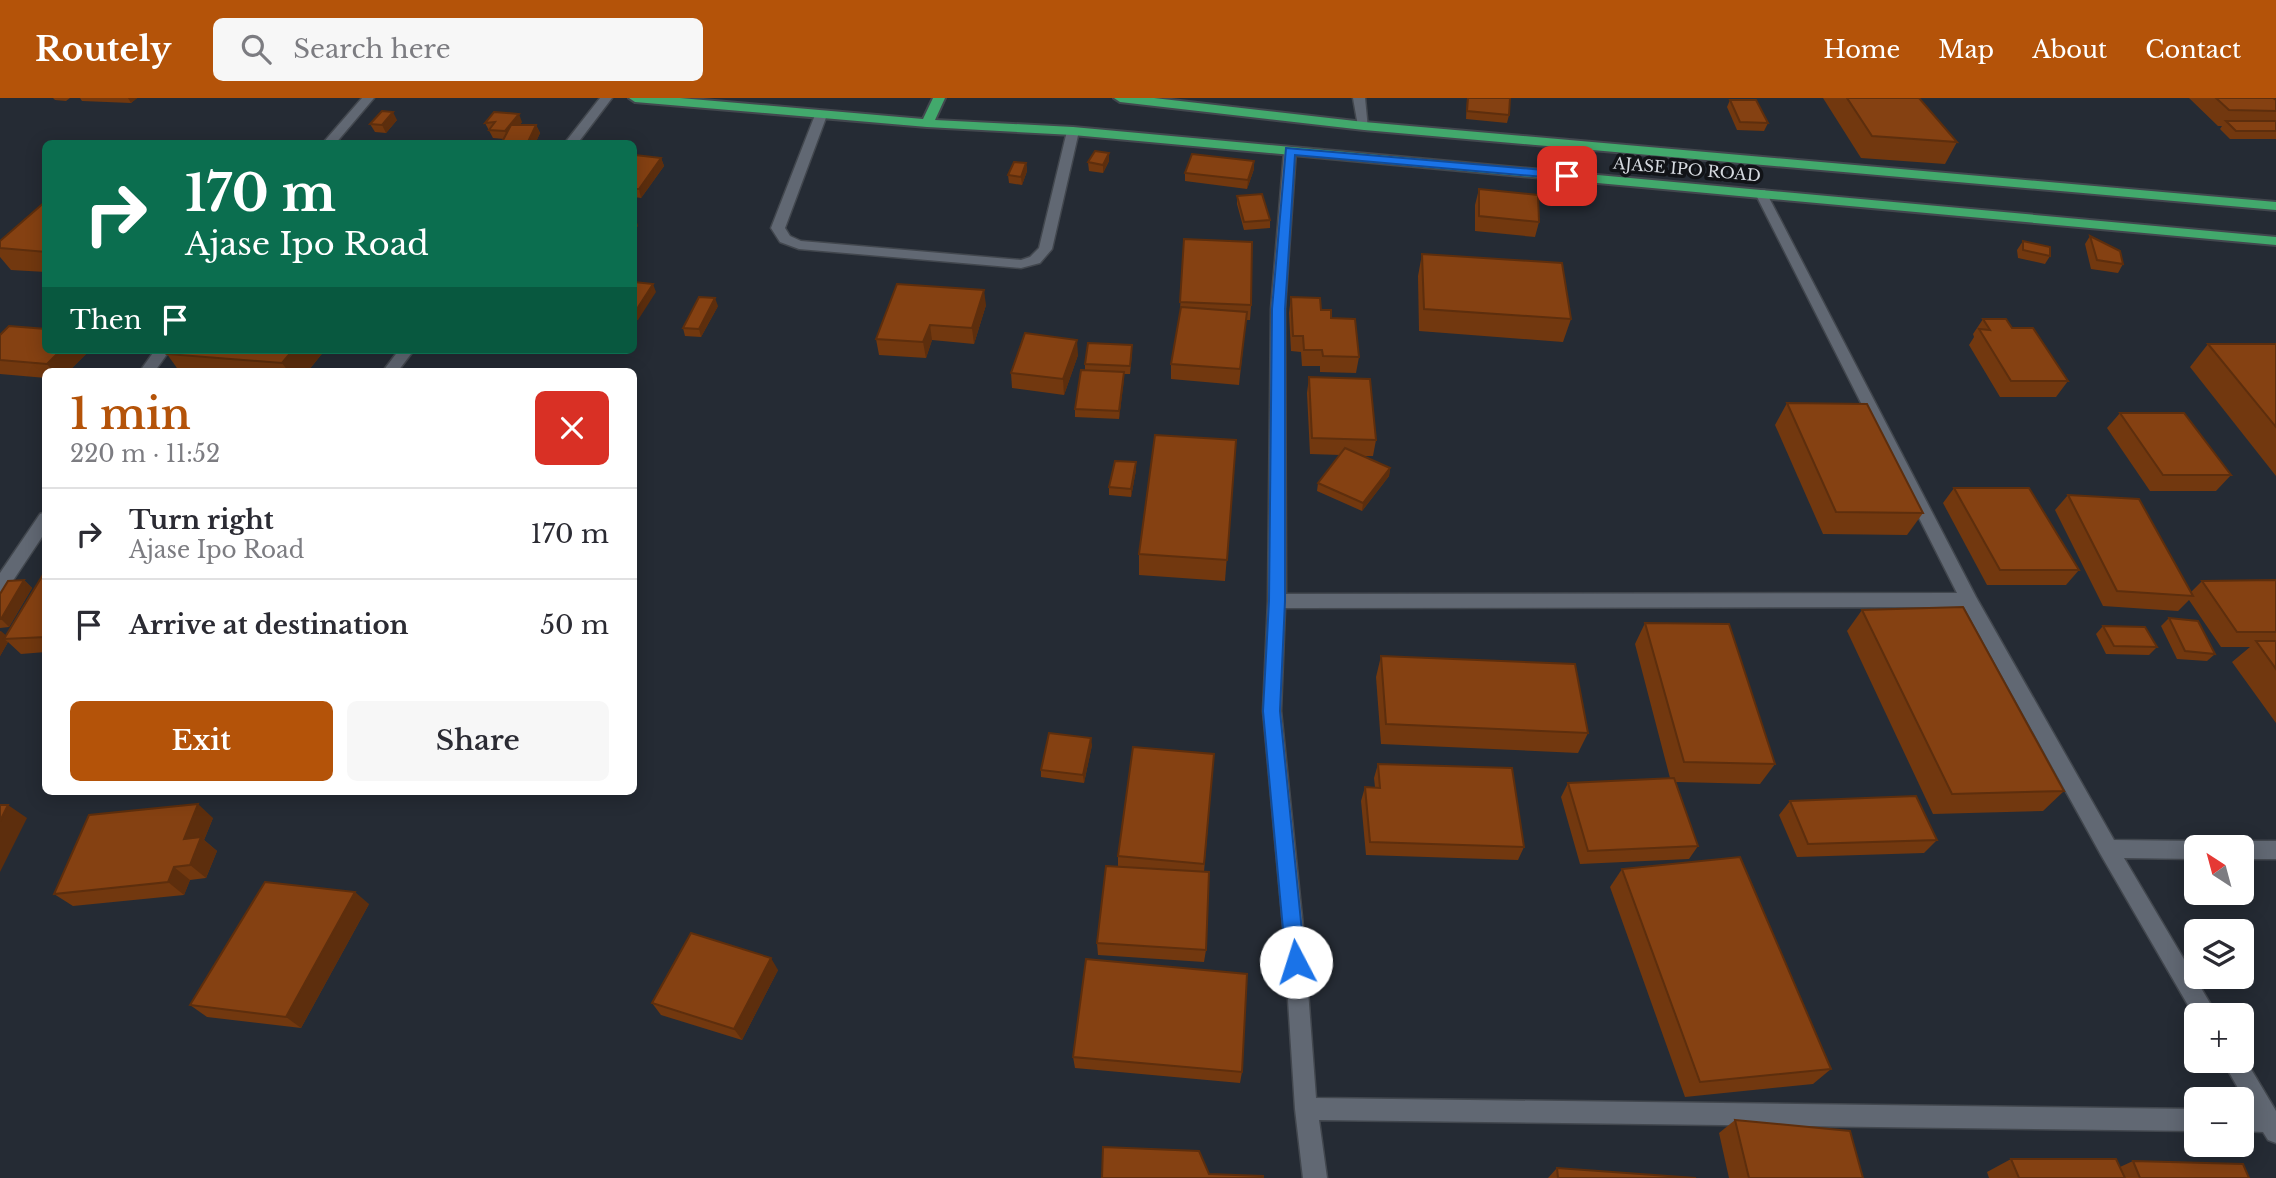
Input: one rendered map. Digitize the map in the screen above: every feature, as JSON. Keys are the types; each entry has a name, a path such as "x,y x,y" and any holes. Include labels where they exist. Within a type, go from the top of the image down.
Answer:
{"highway":[{"name":"AJASE IPO ROAD","path":"635,98 927,123 1073,131 2276,240"},
{"path":"927,123 939,98"},
{"name":"AJASE IPO ROAD","path":"1120,98 1364,127 2276,206"}],"street":[{"path":"331,140 368,98"},
{"path":"573,140 606,98"},
{"path":"1359,98 1364,127"},
{"path":"821,114 778,228 785,239 799,245 1020,264 1035,260 1045,249 1073,131"},
{"path":"1290,151 1278,309 1277,601 1272,711 1294,937 1306,1109 1315,1178"},
{"path":"1761,193 1969,600 2108,849 2199,1003"},
{"path":"149,368 160,354"},
{"path":"392,368 404,354"},
{"path":"0,586 42,524"},
{"path":"1277,601 1969,600"},
{"path":"2108,849 2184,850"},
{"path":"2254,850 2276,850"},
{"path":"2241,1073 2272,1126"},
{"path":"1306,1109 2184,1120"},
{"path":"2254,1122 2272,1126"}],"building":[{"path":"1468,98 1510,98 1509,115 1467,111"},
{"path":"1847,98 1919,98 1957,142 1872,136"},
{"path":"2216,98 2273,98 2276,100 2276,111 2229,110"},
{"path":"1730,100 1756,100 1768,123 1740,122"},
{"path":"382,111 393,112 382,125 370,124"},
{"path":"494,112 519,114 505,131 489,130 495,122 485,123"},
{"path":"2226,121 2276,121 2276,131 2236,131"},
{"path":"511,125 536,125 529,140 503,140"},
{"path":"1095,151 1109,153 1103,165 1088,162"},
{"path":"1192,154 1254,161 1248,180 1185,173"},
{"path":"637,155 661,158 639,189"},
{"path":"1014,162 1026,163 1021,177 1008,175"},
{"path":"1479,189 1538,195 1539,222 1479,216"},
{"path":"1262,194 1270,220 1244,222 1237,196"},
{"path":"42,204 42,252 0,248 0,241"},
{"path":"2090,236 2120,251 2123,264 2097,260"},
{"path":"1184,239 1252,242 1251,305 1180,302"},
{"path":"2023,241 2050,247 2050,256 2023,250"},
{"path":"1422,254 1562,263 1571,319 1424,309"},
{"path":"637,282 653,284 637,309"},
{"path":"897,284 984,290 972,328 930,325 923,342 876,339"},
{"path":"699,297 715,298 699,329 683,328"},
{"path":"1291,297 1320,298 1321,310 1331,310 1331,318 1355,319 1359,357 1323,356 1322,350 1304,350 1303,336 1293,336"},
{"path":"1181,307 1247,312 1240,369 1171,364"},
{"path":"1983,319 2006,319 2012,328 2033,328 2068,381 2011,381 1979,329 1990,330"},
{"path":"9,326 42,329 42,354 57,354 47,364 0,360 0,335"},
{"path":"1025,333 1077,340 1063,379 1011,373"},
{"path":"1088,343 1132,345 1130,366 1085,364"},
{"path":"2208,344 2276,344 2276,427"},
{"path":"167,354 290,354 282,363"},
{"path":"1081,370 1124,372 1119,411 1075,409"},
{"path":"1309,377 1370,379 1376,440 1312,438"},
{"path":"1787,403 1867,404 1923,513 1836,512"},
{"path":"2120,413 2184,413 2231,475 2163,475"},
{"path":"1155,435 1236,440 1227,560 1139,554"},
{"path":"1345,448 1390,468 1363,503 1318,483"},
{"path":"1115,461 1136,462 1131,489 1109,487"},
{"path":"1954,488 2029,488 2079,570 2000,570"},
{"path":"2068,495 2139,499 2193,596 2117,591"},
{"path":"42,576 42,637 4,639"},
{"path":"24,580 0,619 0,594 8,581"},
{"path":"2276,580 2276,632 2237,632 2202,581"},
{"path":"1963,607 2064,791 1952,794 1862,610"},
{"path":"2169,618 2198,621 2215,654 2185,651"},
{"path":"1645,623 1729,624 1775,764 1684,762"},
{"path":"2103,626 2145,627 2157,647 2114,646"},
{"path":"2256,641 2276,641 2276,669"},
{"path":"1381,656 1575,664 1588,733 1386,724"},
{"path":"1049,733 1091,738 1083,775 1041,770"},
{"path":"1133,747 1214,754 1204,864 1118,856"},
{"path":"1378,764 1512,768 1524,847 1370,842 1365,787 1380,788"},
{"path":"1674,778 1698,846 1588,851 1568,783"},
{"path":"1916,796 1937,840 1808,844 1790,801"},
{"path":"198,804 184,839 201,837 190,865 174,867 168,882 54,894 89,815"},
{"path":"0,805 8,805 0,821"},
{"path":"1740,857 1831,1069 1700,1082 1622,869"},
{"path":"1106,866 1209,872 1206,950 1097,943"},
{"path":"265,882 355,892 286,1017 190,1005"},
{"path":"691,933 771,958 734,1029 652,1003"},
{"path":"1086,959 1247,974 1242,1072 1073,1057"},
{"path":"1735,1120 1850,1131 1863,1178 1749,1178"},
{"path":"1103,1147 1199,1151 1209,1174 1263,1178 1102,1178"},
{"path":"2011,1159 2116,1159 2125,1178 2019,1178"},
{"path":"2133,1161 2243,1164 2249,1178 2140,1178"},
{"path":"1557,1168 1696,1178 1558,1178"}],"route":[{"path":"1296,962 1272,711 1277,601 1278,309 1290,151 1567,176"}]}
